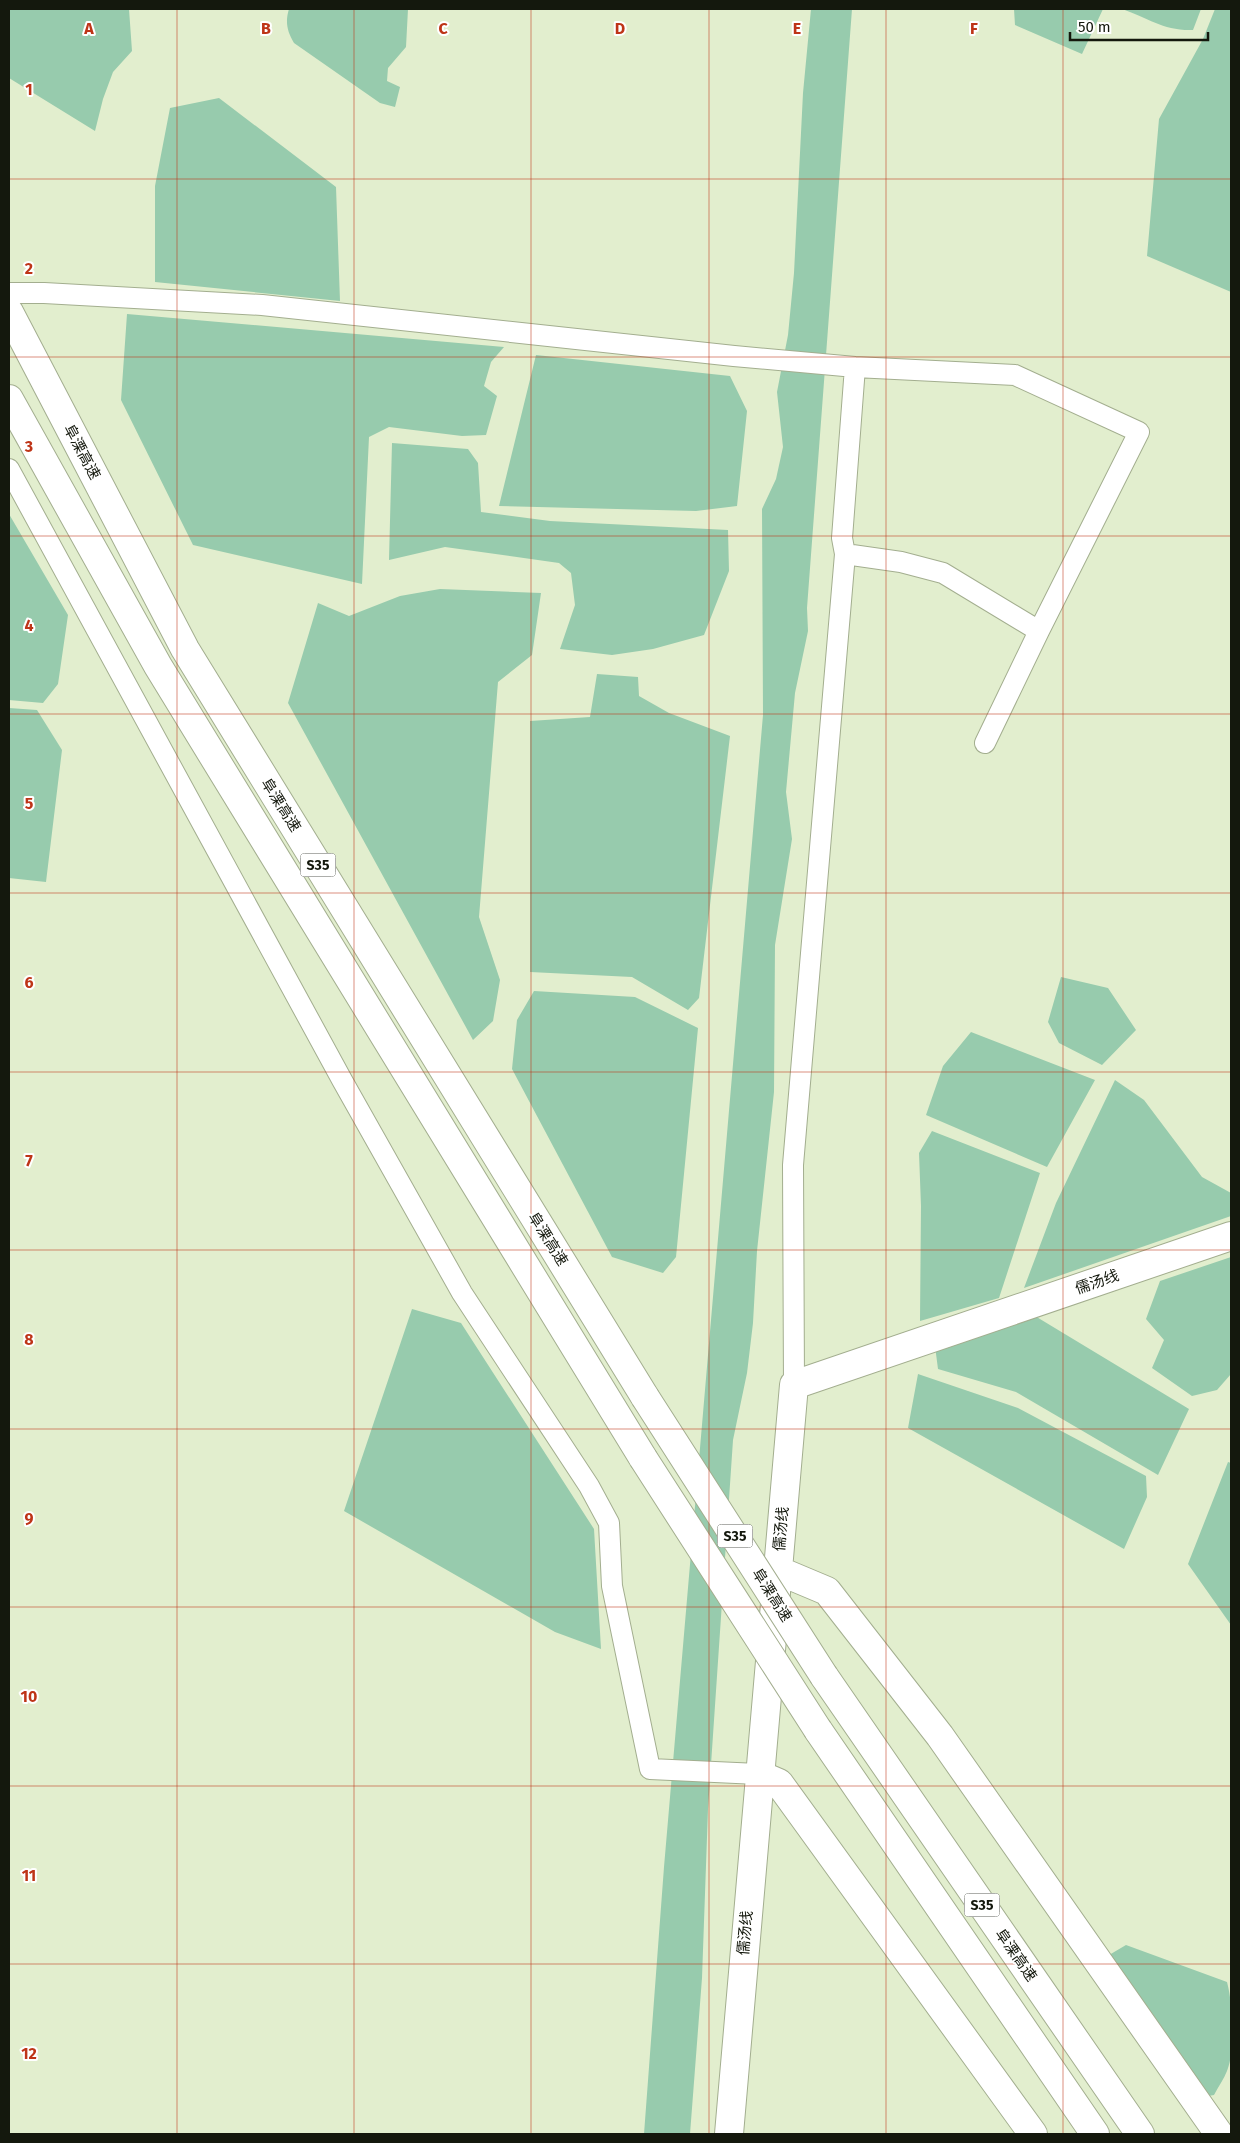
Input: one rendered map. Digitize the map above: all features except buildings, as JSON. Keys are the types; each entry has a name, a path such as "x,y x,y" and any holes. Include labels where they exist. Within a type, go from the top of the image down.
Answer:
{"main road":[{"name":"阜溧高速","path":"11,316 186,649 646,1397 824,1676 1140,2134"},
{"name":"S35","path":"9,399 158,666 643,1458 818,1730 1095,2134"},
{"name":"儒汤线","path":"729,2134 758,1774 794,1385 1231,1236"},
{"path":"777,1570 827,1591 940,1736 1219,2134"},
{"path":"758,1774 779,1783 1033,2134"}],"street":[{"path":"9,294 44,293 262,305 855,367 1015,376 1139,432 1038,631 985,743"},
{"path":"794,1385 793,1165 845,554 842,538 855,367"},
{"path":"9,469 342,1080 462,1293 589,1486 609,1523 612,1586 650,1769 758,1774"},
{"path":"845,554 901,562 943,573 1038,631"}],"shaded area":[{"path":"9,9 129,9 132,51 113,72 103,99 95,131 9,78"},
{"path":"289,9 408,9 406,47 388,68 387,81 400,87 395,107 380,103 294,43 287,26"},
{"path":"811,9 852,9 807,608 808,631 795,693 786,792 792,839 775,945 774,1092 757,1251 753,1323 747,1373 733,1440 708,1809 702,1978 690,2134 644,2134 664,1867 763,715 762,509 776,479 783,447 777,392 788,335 794,273 803,93"},
{"path":"1014,9 1103,9 1082,54 1015,25"},
{"path":"1122,9 1201,9 1193,30 1182,30 1164,26"},
{"path":"1215,9 1231,9 1231,292 1147,256 1159,119 1203,39"},
{"path":"219,98 336,187 340,301 155,282 155,186 170,108"},
{"path":"127,314 504,347 491,362 484,386 497,396 486,435 462,436 389,427 369,437 362,584 193,545 121,400"},
{"path":"536,355 730,376 747,411 737,506 696,511 499,506"},
{"path":"392,443 468,449 478,463 481,512 550,521 728,530 729,571 704,635 653,649 612,655 560,649 575,605 571,573 559,563 445,547 389,560"},
{"path":"9,514 68,615 58,684 43,703 9,700"},
{"path":"440,589 541,593 532,655 498,682 479,917 500,980 493,1021 473,1040 288,703 318,603 349,616 400,596"},
{"path":"597,674 638,677 639,696 669,713 730,736 699,998 688,1010 632,977 530,972 530,721 590,717"},
{"path":"9,708 37,710 62,750 46,882 9,878"},
{"path":"1061,977 1108,988 1136,1030 1102,1065 1059,1043 1048,1022"},
{"path":"534,991 635,997 698,1028 676,1257 663,1273 612,1257 512,1069 517,1020"},
{"path":"971,1032 1095,1080 1047,1167 926,1115 943,1066"},
{"path":"1115,1080 1144,1100 1202,1177 1231,1193 1231,1216 1024,1288 1056,1203"},
{"path":"932,1131 1040,1173 999,1298 920,1321 921,1206 919,1153"},
{"path":"1231,1257 1231,1374 1217,1390 1192,1396 1152,1368 1164,1340 1146,1319 1160,1281"},
{"path":"412,1309 461,1323 594,1529 601,1649 555,1632 344,1511"},
{"path":"1035,1316 1189,1409 1158,1475 1016,1392 938,1369 935,1346"},
{"path":"918,1374 1018,1408 1146,1476 1147,1497 1124,1549 908,1428"},
{"path":"1228,1462 1231,1463 1231,1625 1188,1564"},
{"path":"1126,1945 1227,1982 1232,2014 1232,2051 1227,2071 1214,2095 1202,2097 1104,1958"}]}
